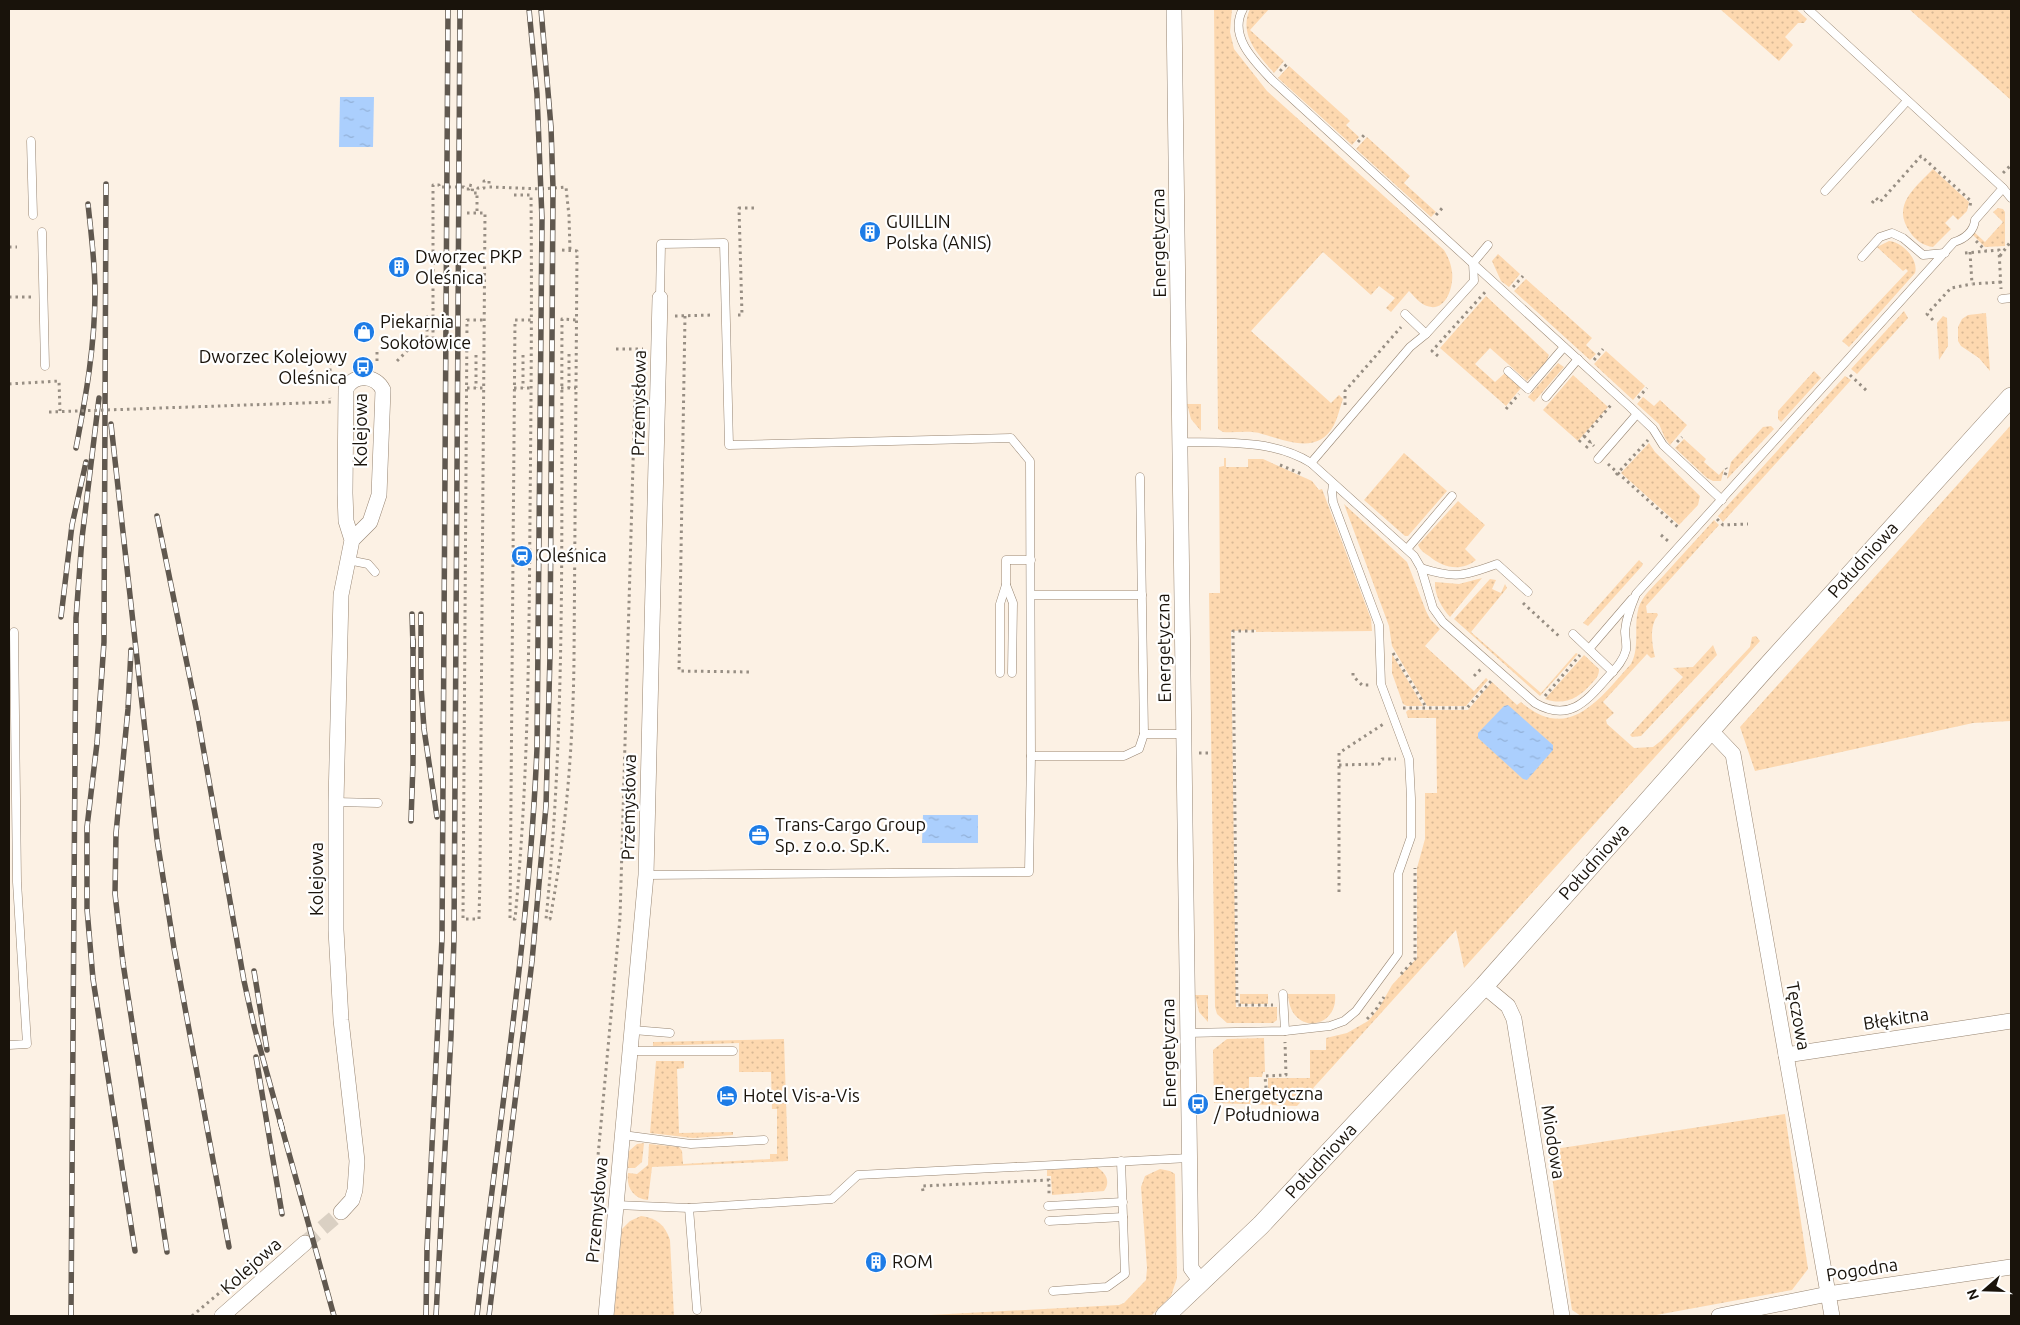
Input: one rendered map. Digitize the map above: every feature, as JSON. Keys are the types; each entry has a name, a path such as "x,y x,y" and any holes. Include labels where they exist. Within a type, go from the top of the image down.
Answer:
{"street":[{"name":"Energetyczna","path":"1174,9 1191,1268 1202,1283"},
{"name":"Przemysłowa","path":"606,1316 646,875 660,298"},
{"name":"Kolejowa","path":"341,1212 352,1200 358,1161 341,1020 337,963 336,802 341,595 352,540 346,521 346,389 350,382 355,379 375,379 380,383 383,390 380,487 370,522 352,540"},
{"name":"Południowa","path":"1165,1316 1202,1283 1261,1225 1484,986 2011,397"},
{"name":"Tęczowa","path":"1711,731 1733,754 1832,1316"},
{"name":"Miodowa","path":"1484,986 1508,1006 1514,1019 1562,1316"},
{"name":"Błękitna","path":"1786,1055 2011,1021"},
{"name":"Kolejowa","path":"222,1316 305,1243"},
{"name":"Pogodna","path":"1719,1316 1828,1294 2011,1267"}],"lane":[{"path":"1243,9 1239,22 1240,35 1245,48 1272,80 1638,414 1653,429 1663,445 1722,500"},
{"path":"1808,9 2003,188 2011,198"},
{"path":"1825,191 1907,101"},
{"path":"31,141 33,215"},
{"path":"1589,649 1636,594 1954,242 1962,240 1974,227 1975,220 2003,188"},
{"path":"42,232 46,366"},
{"path":"1862,257 1880,237 1892,233 1903,238 1923,255 1945,253"},
{"path":"646,875 1029,872 1031,756 1030,460 1011,438 729,445 724,243 661,244 660,298"},
{"path":"1311,463 1410,348 1426,334 1474,281 1473,263 1488,245"},
{"path":"2002,299 2011,298"},
{"path":"1405,314 1426,334"},
{"path":"1508,371 1528,389 1564,347"},
{"path":"1546,397 1578,359"},
{"path":"1599,458 1638,414"},
{"path":"1180,442 1257,444 1298,455 1311,463 1414,556 1422,568 1433,608 1443,622 1535,703 1545,709 1562,710 1579,706 1588,700 1620,664 1626,650 1628,614 1636,594"},
{"path":"1031,756 1124,756 1139,749 1144,734 1140,477"},
{"path":"1187,1033 1285,1031 1330,1026 1344,1021 1356,1011 1398,954 1398,874 1410,837 1409,759 1381,684 1379,625 1334,502 1333,484"},
{"path":"1407,549 1452,496"},
{"path":"348,560 368,564 375,572"},
{"path":"1000,673 1000,604 1006,585 1006,560 1031,560"},
{"path":"1422,568 1441,574 1457,576 1497,564 1528,592"},
{"path":"1006,585 1013,603 1012,673"},
{"path":"1031,595 1142,595"},
{"path":"9,1045 27,1044 13,882 14,632"},
{"path":"1573,634 1613,672"},
{"path":"1144,734 1184,734"},
{"path":"336,802 378,803"},
{"path":"1282,994 1285,1031"},
{"path":"633,1030 670,1033"},
{"path":"631,1051 733,1050"},
{"path":"623,1135 691,1144 764,1140"},
{"path":"616,1206 689,1208 832,1199 858,1176 1189,1158"},
{"path":"1053,1291 1107,1288 1125,1274 1121,1161"},
{"path":"1048,1206 1123,1202"},
{"path":"689,1208 697,1310"},
{"path":"1049,1221 1123,1217"}],"path":[{"path":"1872,202 1876,198 1880,202 1921,156 1971,201 1969,212"},
{"path":"477,211 478,188 484,188 484,181 489,181 488,187 541,189 566,187 570,251"},
{"path":"433,344 433,185 439,185 439,187 464,187 468,189 469,185 473,186 472,193 477,193"},
{"path":"524,188 524,195"},
{"path":"514,195 531,195 531,320 531,388 527,748 515,919 510,919 515,320 531,320"},
{"path":"467,213 485,213 479,919 463,919 467,320 484,320"},
{"path":"1968,233 1986,251"},
{"path":"2000,256 2011,241"},
{"path":"9,247 17,247"},
{"path":"562,250 577,252 577,320 572,738 567,802 550,919 546,919 553,843 558,734 562,320 577,320"},
{"path":"1962,253 1999,250 2002,299"},
{"path":"1970,252 1972,284"},
{"path":"1933,320 1927,314 1951,288 2001,282"},
{"path":"1438,356 1432,351 1486,292"},
{"path":"9,298 35,297"},
{"path":"397,361 410,348 427,348 427,316 433,316"},
{"path":"685,316 679,671 750,672"},
{"path":"1344,426 1345,391 1402,326"},
{"path":"616,349 637,349"},
{"path":"377,350 377,361"},
{"path":"569,354 570,388"},
{"path":"476,355 476,388"},
{"path":"523,355 523,388"},
{"path":"330,362 330,382"},
{"path":"9,384 59,381 60,412"},
{"path":"1506,409 1525,387"},
{"path":"467,388 484,388"},
{"path":"514,388 531,388"},
{"path":"561,388 576,388"},
{"path":"608,1172 598,1156 620,918 635,394"},
{"path":"49,412 331,402 330,398"},
{"path":"1579,442 1611,405"},
{"path":"1584,436 1597,448 1599,458 1680,529"},
{"path":"1618,474 1649,439"},
{"path":"1586,448 1590,442"},
{"path":"1272,461 1304,476"},
{"path":"1723,524 1748,524"},
{"path":"1661,535 1669,542"},
{"path":"1254,631 1233,632 1238,1005 1284,1005"},
{"path":"1390,656 1390,647 1426,708"},
{"path":"1339,892 1340,753 1404,711 1400,700"},
{"path":"1339,765 1379,764 1382,759 1409,759"},
{"path":"1395,980 1415,959 1414,870 1416,861"},
{"path":"1365,1021 1375,1011 1384,995"},
{"path":"1266,1088 1265,1076 1286,1076 1285,1031"},
{"path":"922,1191 922,1186 1049,1180 1050,1198"}],"shaded area":[{"path":"1214,9 1232,9 1230,32 1234,49 1267,91 1444,250 1451,266 1452,284 1450,291 1444,302 1439,306 1424,305 1409,291 1391,312 1386,308 1395,298 1379,286 1371,295 1323,252 1251,331 1331,403 1339,395 1343,399 1334,425 1327,435 1310,443 1291,442 1253,432 1223,432 1218,429"},
{"path":"1250,9 1269,9 1250,30 1284,61 1274,73 1257,52 1248,36 1247,18"},
{"path":"1720,9 1796,9 1807,19 1804,23 1798,23 1785,37 1793,45 1779,61"},
{"path":"1909,9 2011,9 2011,100"},
{"path":"1289,66 1350,121 1346,125 1359,137 1352,145 1278,78"},
{"path":"1367,137 1410,176 1404,183 1436,212 1431,217 1356,149"},
{"path":"1933,169 1969,202 1967,211 1958,220 1953,215 1945,223 1951,229 1933,247 1923,244 1914,238 1905,222 1903,213 1904,205 1913,190"},
{"path":"1998,208 2003,209 2005,212 2005,246 1985,247 1972,234 1974,232 1985,242 2003,222 1993,212"},
{"path":"1889,241 1900,245 1909,252 1915,263 1915,273 1849,347 1842,341 1908,271 1906,269 1903,271 1877,247"},
{"path":"1498,254 1520,274 1509,287 1501,281 1492,261"},
{"path":"1526,279 1592,338 1586,345 1596,354 1590,360 1514,291"},
{"path":"1486,296 1549,355 1546,362 1527,381 1490,348 1475,364 1495,382 1505,373 1521,388 1506,406 1440,348"},
{"path":"1904,311 1908,318 1857,374 1851,369"},
{"path":"1986,313 1990,371 1979,358 1961,346 1958,341 1958,327 1962,319 1968,315"},
{"path":"1943,316 1947,318 1948,346 1939,360 1937,323"},
{"path":"1606,351 1645,386 1633,400 1594,364"},
{"path":"1558,363 1564,367 1534,402 1528,397"},
{"path":"1814,371 1821,378 1781,422 1778,419 1778,411"},
{"path":"1573,375 1608,407 1578,441 1543,410"},
{"path":"1845,376 1851,380 1723,522 1718,516"},
{"path":"1643,397 1654,406 1660,400 1687,425 1670,445 1659,424 1637,404"},
{"path":"1187,404 1201,404 1201,431 1191,419"},
{"path":"2011,425 2011,721 1973,723 1755,771 1740,727"},
{"path":"1771,426 1774,429 1727,479 1731,462 1763,427"},
{"path":"1684,439 1706,459 1704,462 1719,475 1724,469 1721,481 1713,481 1707,478 1675,448"},
{"path":"1649,443 1655,452 1700,496 1698,505 1679,525 1621,473"},
{"path":"1404,453 1447,491 1408,536 1405,536 1364,500"},
{"path":"1224,458 1226,458 1226,467 1248,467 1248,459 1263,459 1312,481 1319,490 1322,489 1371,619 1372,631 1231,631 1236,1007 1277,1007 1277,1020 1273,1023 1227,1023 1217,1014 1215,1007 1209,593 1220,593 1219,467 1224,466"},
{"path":"1458,501 1485,525 1465,549 1476,560 1464,566 1452,567 1434,560 1422,551 1418,545"},
{"path":"1344,504 1407,562 1426,611 1430,619 1440,629 1425,646 1474,691 1486,678 1488,680 1466,706 1427,706 1392,646 1389,626"},
{"path":"1714,520 1719,525 1646,606 1647,613 1657,613 1658,615 1652,630 1655,657 1651,658 1647,654 1603,702 1614,713 1606,720 1607,724 1634,748 1653,747 1662,740 1750,647 1752,637 1756,636 1760,641 1464,968 1456,930 1297,1106 1214,1103 1213,1050 1227,1039 1264,1038 1265,1072 1263,1072 1262,1077 1249,1077 1249,1091 1268,1091 1268,1078 1310,1078 1310,1050 1326,1050 1326,1038 1347,1033 1368,1021 1379,1008 1392,985 1417,958 1417,868 1425,839 1425,793 1437,793 1436,718 1408,718 1406,712 1408,710 1468,710 1492,682 1517,705 1521,702 1538,714 1554,719 1569,717 1582,712 1595,702 1631,664 1634,657 1638,612 1645,596"},
{"path":"1639,560 1643,564 1642,566 1588,626 1583,623"},
{"path":"1482,578 1450,617 1439,601 1435,582 1459,584"},
{"path":"1490,579 1496,580 1492,589 1501,593 1505,584 1507,588 1471,632 1541,693 1576,653 1578,654 1540,696 1454,619"},
{"path":"1713,645 1717,655 1641,736 1632,737 1630,735 1683,677 1673,668 1693,667"},
{"path":"1392,654 1423,706 1407,706 1403,704 1392,673"},
{"path":"1584,655 1599,669 1595,680 1582,693 1571,699 1559,702 1545,699"},
{"path":"1240,994 1268,994 1268,1004 1240,1004"},
{"path":"1288,994 1335,994 1334,1006 1330,1015 1322,1021 1314,1023 1305,1022 1297,1017 1291,1008"},
{"path":"1195,995 1208,995 1208,1022 1199,1012"},
{"path":"784,1039 788,1161 652,1167 648,1200 635,1195 629,1187 628,1173 637,1174 648,1165 649,1144 679,1147 682,1151 683,1164 770,1159 770,1154 777,1154 777,1109 772,1109 771,1072 739,1072 739,1043 653,1046 653,1042"},
{"path":"656,1061 684,1061 684,1068 677,1069 679,1133 733,1132 733,1135 693,1138 650,1133"},
{"path":"1785,1114 1808,1269 1792,1290 1651,1316 1581,1316 1572,1310 1548,1150"},
{"path":"644,1143 642,1162 635,1168 628,1168 629,1151 637,1144"},
{"path":"1097,1167 1103,1172 1107,1181 1104,1191 1052,1195 1051,1176 1047,1176 1047,1170"},
{"path":"1160,1169 1175,1174 1177,1278 1171,1296 1151,1316 912,1316 1119,1305 1124,1303 1146,1280 1147,1268 1141,1187 1145,1176"},
{"path":"641,1216 652,1218 660,1223 666,1230 670,1240 674,1316 614,1316 622,1229 630,1221"}],"water":[{"path":"340,97 374,97 373,147 339,147"},
{"path":"1508,705 1553,745 1553,750 1527,780 1523,779 1478,738 1478,733 1504,706"},
{"path":"923,815 978,815 978,843 922,843"}],"tunnel":[{"path":"305,1243 341,1212"}],"railway":[{"path":"426,1316 427,1249 442,938 448,9"},
{"path":"436,1316 451,1036 454,937 460,9"},
{"path":"477,1316 520,961 533,819 537,748 542,219 537,94 529,9"},
{"path":"489,1316 532,961 546,806 550,655 553,188 551,127 541,9"},
{"path":"106,184 104,642 97,743 87,827 87,909 93,979 135,1251"},
{"path":"76,448 89,370 95,312 93,248 88,204"},
{"path":"71,1316 76,618 82,538 99,398"},
{"path":"111,424 157,839 174,948 229,1247"},
{"path":"61,617 72,525 86,462"},
{"path":"157,516 198,718 244,981 254,1026 282,1128"},
{"path":"412,614 413,647"},
{"path":"421,614 421,686 424,729 437,817"},
{"path":"411,821 413,640"},
{"path":"131,650 128,709 116,833 115,894 123,963 167,1252"},
{"path":"254,971 267,1050"},
{"path":"256,1057 282,1214"},
{"path":"280,1121 334,1316"}],"place":[{"name":"GUILLIN Polska (ANIS)","path":"870,232"},
{"name":"Dworzec PKP Oleśnica","path":"399,267"},
{"name":"Piekarnia Sokołowice","path":"364,332"},
{"name":"Dworzec Kolejowy Oleśnica","path":"363,367"},
{"name":"Oleśnica","path":"522,556"},
{"name":"Trans-Cargo Group Sp. z o.o. Sp.K.","path":"759,835"},
{"name":"Hotel Vis-a-Vis","path":"727,1096"},
{"name":"Energetyczna / Południowa","path":"1198,1104"},
{"name":"ROM","path":"876,1262"}]}
